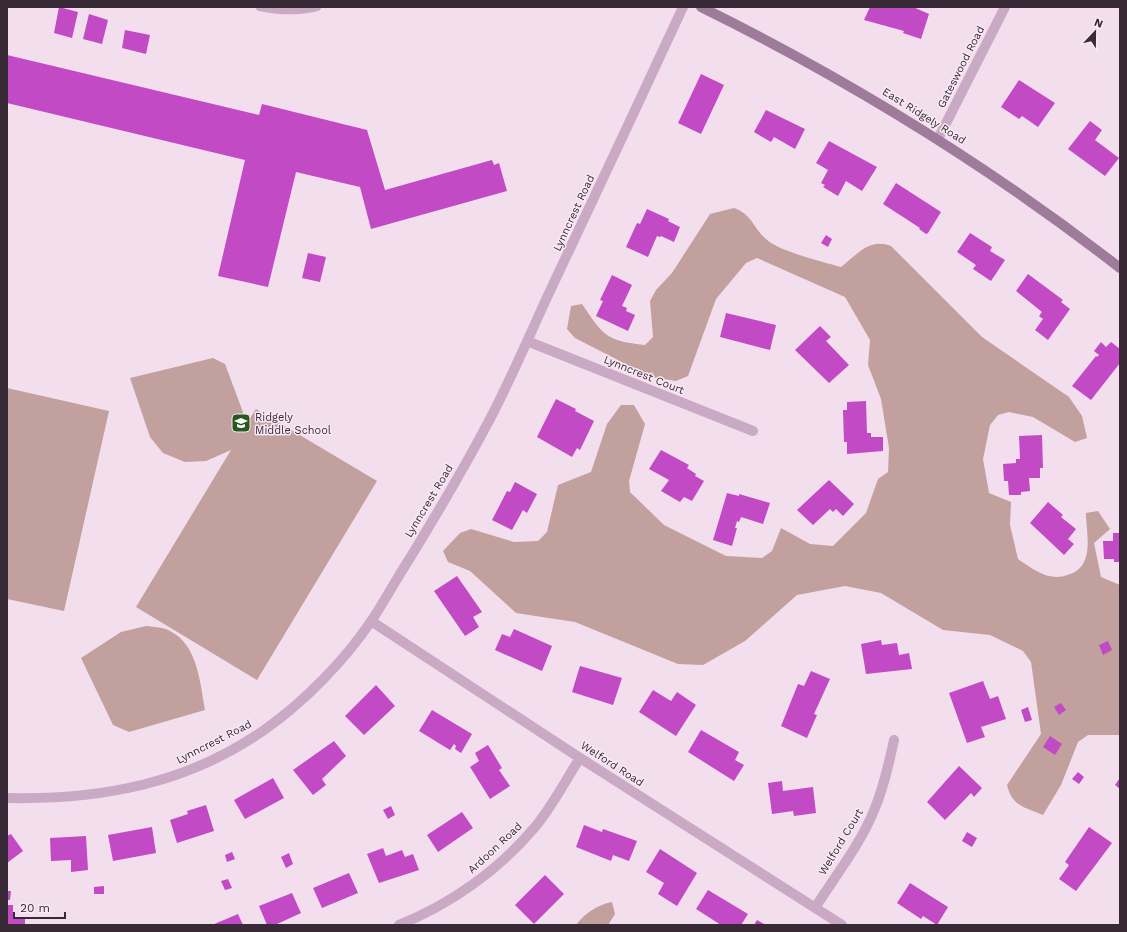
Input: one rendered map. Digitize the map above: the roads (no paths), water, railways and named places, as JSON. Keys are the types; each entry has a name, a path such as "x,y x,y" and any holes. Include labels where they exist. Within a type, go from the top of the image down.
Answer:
{"street":[{"name":"Lynncrest Road","path":"7,798 66,797 137,787 188,771 266,728 303,698 338,662 371,621 436,515 484,430 683,7"},
{"name":"East Ridgely Road","path":"701,7 812,64 938,139 1041,209 1120,268"},
{"name":"Gateswood Road","path":"938,139 1005,7"},
{"name":"Lynncrest Court","path":"527,341 753,431"},
{"name":"Welford Road","path":"371,621 580,758 842,925"},
{"name":"Welford Court","path":"815,908 862,834 875,809 884,782 894,740"},
{"name":"Ardoon Road","path":"399,925 446,903 477,882 508,854 535,827 580,758"}],"lane":[{"path":"260,7 278,11 303,10 317,7"}],"place":[{"name":"Ridgely Middle School","path":"241,423"}]}
